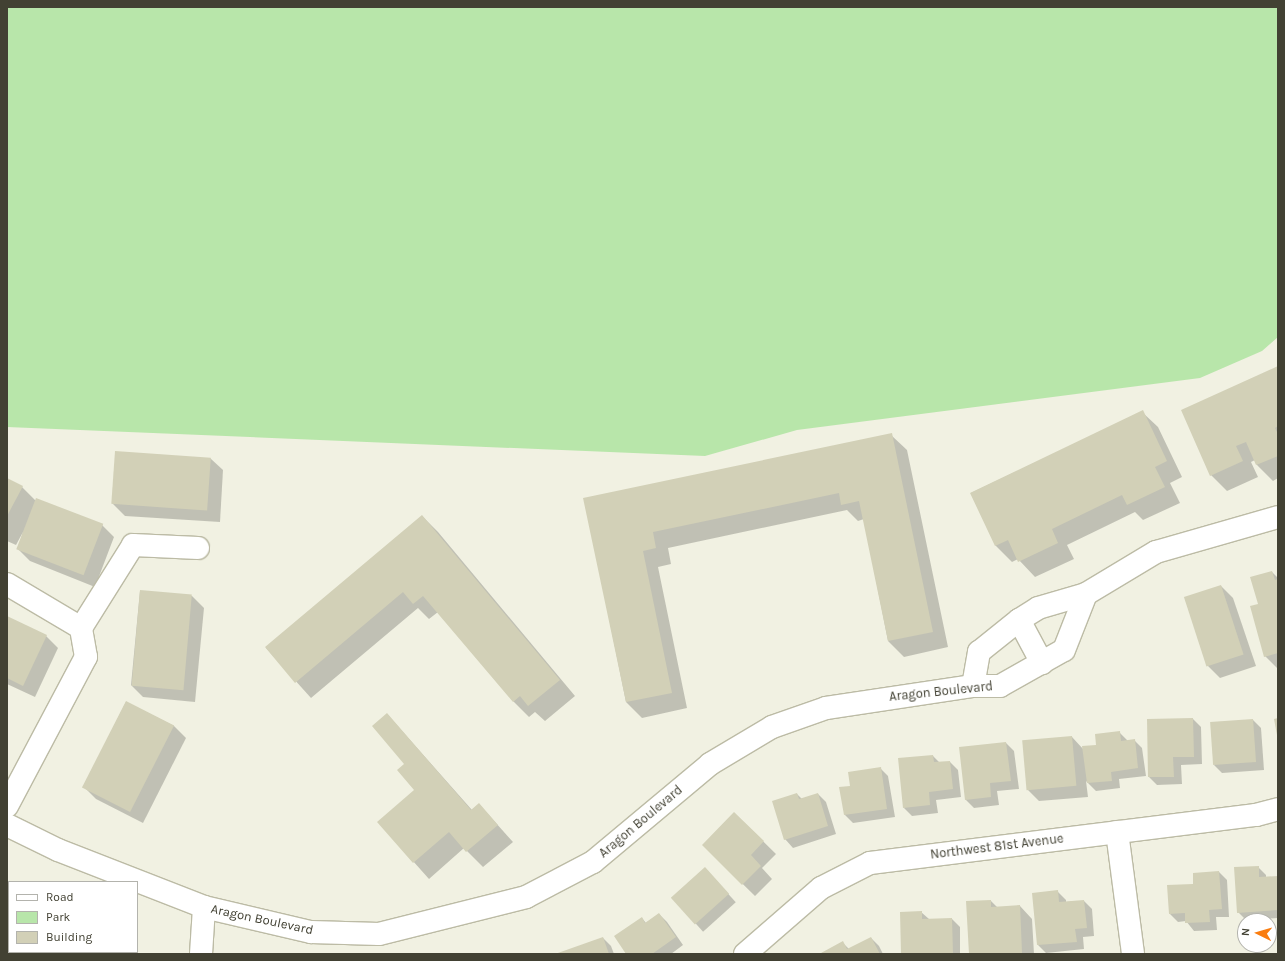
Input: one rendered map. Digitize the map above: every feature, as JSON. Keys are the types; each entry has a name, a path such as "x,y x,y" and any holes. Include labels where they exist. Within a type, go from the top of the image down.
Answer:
{"street":[{"path":"973,686 979,652 1019,620 1038,608 1086,594 1156,552 1278,517"},
{"path":"7,806 86,657 81,628 133,545 198,548"},
{"path":"7,584 81,628"},
{"name":"Aragon Boulevard","path":"138,881 204,907 311,932 379,934 526,897 593,862 710,764 772,727 826,708 973,686 1000,686 1064,650 1086,594"},
{"path":"1019,620 1042,663"},
{"name":"Northwest 81st Avenue","path":"745,954 821,888 870,863 1256,815 1278,810"},
{"name":"Aragon Boulevard","path":"7,825 58,850 137,881"},
{"path":"1116,832 1133,954"},
{"path":"201,954 204,907"}],"green space":[{"path":"7,7 1278,7 1278,337 1262,351 1200,378 797,430 705,456 7,427"}],"building":[{"path":"1278,366 1278,426 1275,428 1278,434 1278,456 1256,465 1246,442 1236,446 1243,461 1210,476 1181,410"},
{"path":"1143,410 1167,461 1155,467 1165,487 1127,505 1122,495 1052,529 1058,543 1018,562 1008,540 995,546 970,493"},
{"path":"892,433 933,632 888,641 859,501 841,505 839,493 653,532 656,548 643,551 672,693 626,702 583,498"},
{"path":"115,451 211,458 207,511 111,504"},
{"path":"7,478 23,486 7,516"},
{"path":"36,498 103,524 84,575 16,549"},
{"path":"422,515 560,680 528,706 520,696 513,702 423,596 413,604 403,592 295,683 265,647"},
{"path":"1272,571 1275,580 1278,579 1278,653 1264,657 1250,606 1258,604 1250,577"},
{"path":"1221,585 1244,654 1206,666 1184,597"},
{"path":"140,590 192,595 183,690 132,686"},
{"path":"7,616 47,635 23,686 7,678"},
{"path":"126,701 174,726 130,812 82,787"},
{"path":"387,713 471,810 479,803 498,825 466,852 449,832 413,863 377,822 414,790 397,770 404,764 372,726"},
{"path":"1193,718 1194,757 1173,757 1174,777 1148,777 1147,719"},
{"path":"1278,718 1278,735 1277,735 1274,719"},
{"path":"1253,719 1256,762 1213,765 1210,722"},
{"path":"1120,731 1121,741 1135,739 1138,768 1111,772 1112,781 1087,783 1082,746 1096,745 1095,734"},
{"path":"1072,736 1076,786 1027,790 1022,740"},
{"path":"1006,742 1011,781 990,783 991,797 965,800 959,747"},
{"path":"933,755 934,762 950,761 953,789 929,792 930,805 903,808 898,758"},
{"path":"881,767 887,809 844,815 839,787 850,786 848,772"},
{"path":"797,793 799,799 818,793 828,826 784,840 772,801"},
{"path":"734,812 764,841 751,855 761,866 742,885 702,845"},
{"path":"1259,866 1259,877 1278,876 1278,910 1237,913 1234,867"},
{"path":"705,867 729,894 695,925 671,898"},
{"path":"1219,871 1222,909 1209,910 1210,922 1185,923 1185,913 1169,914 1167,885 1193,884 1193,873"},
{"path":"1058,890 1059,902 1084,900 1087,928 1075,929 1077,942 1037,945 1032,893"},
{"path":"991,900 991,907 1020,905 1022,953 969,954 966,901"},
{"path":"922,911 922,919 952,918 953,954 901,954 900,912"},
{"path":"659,913 676,937 652,954 626,954 614,936 642,917 645,923"},
{"path":"603,937 609,954 555,954"},
{"path":"871,937 880,954 821,953 843,941 847,949"}]}
